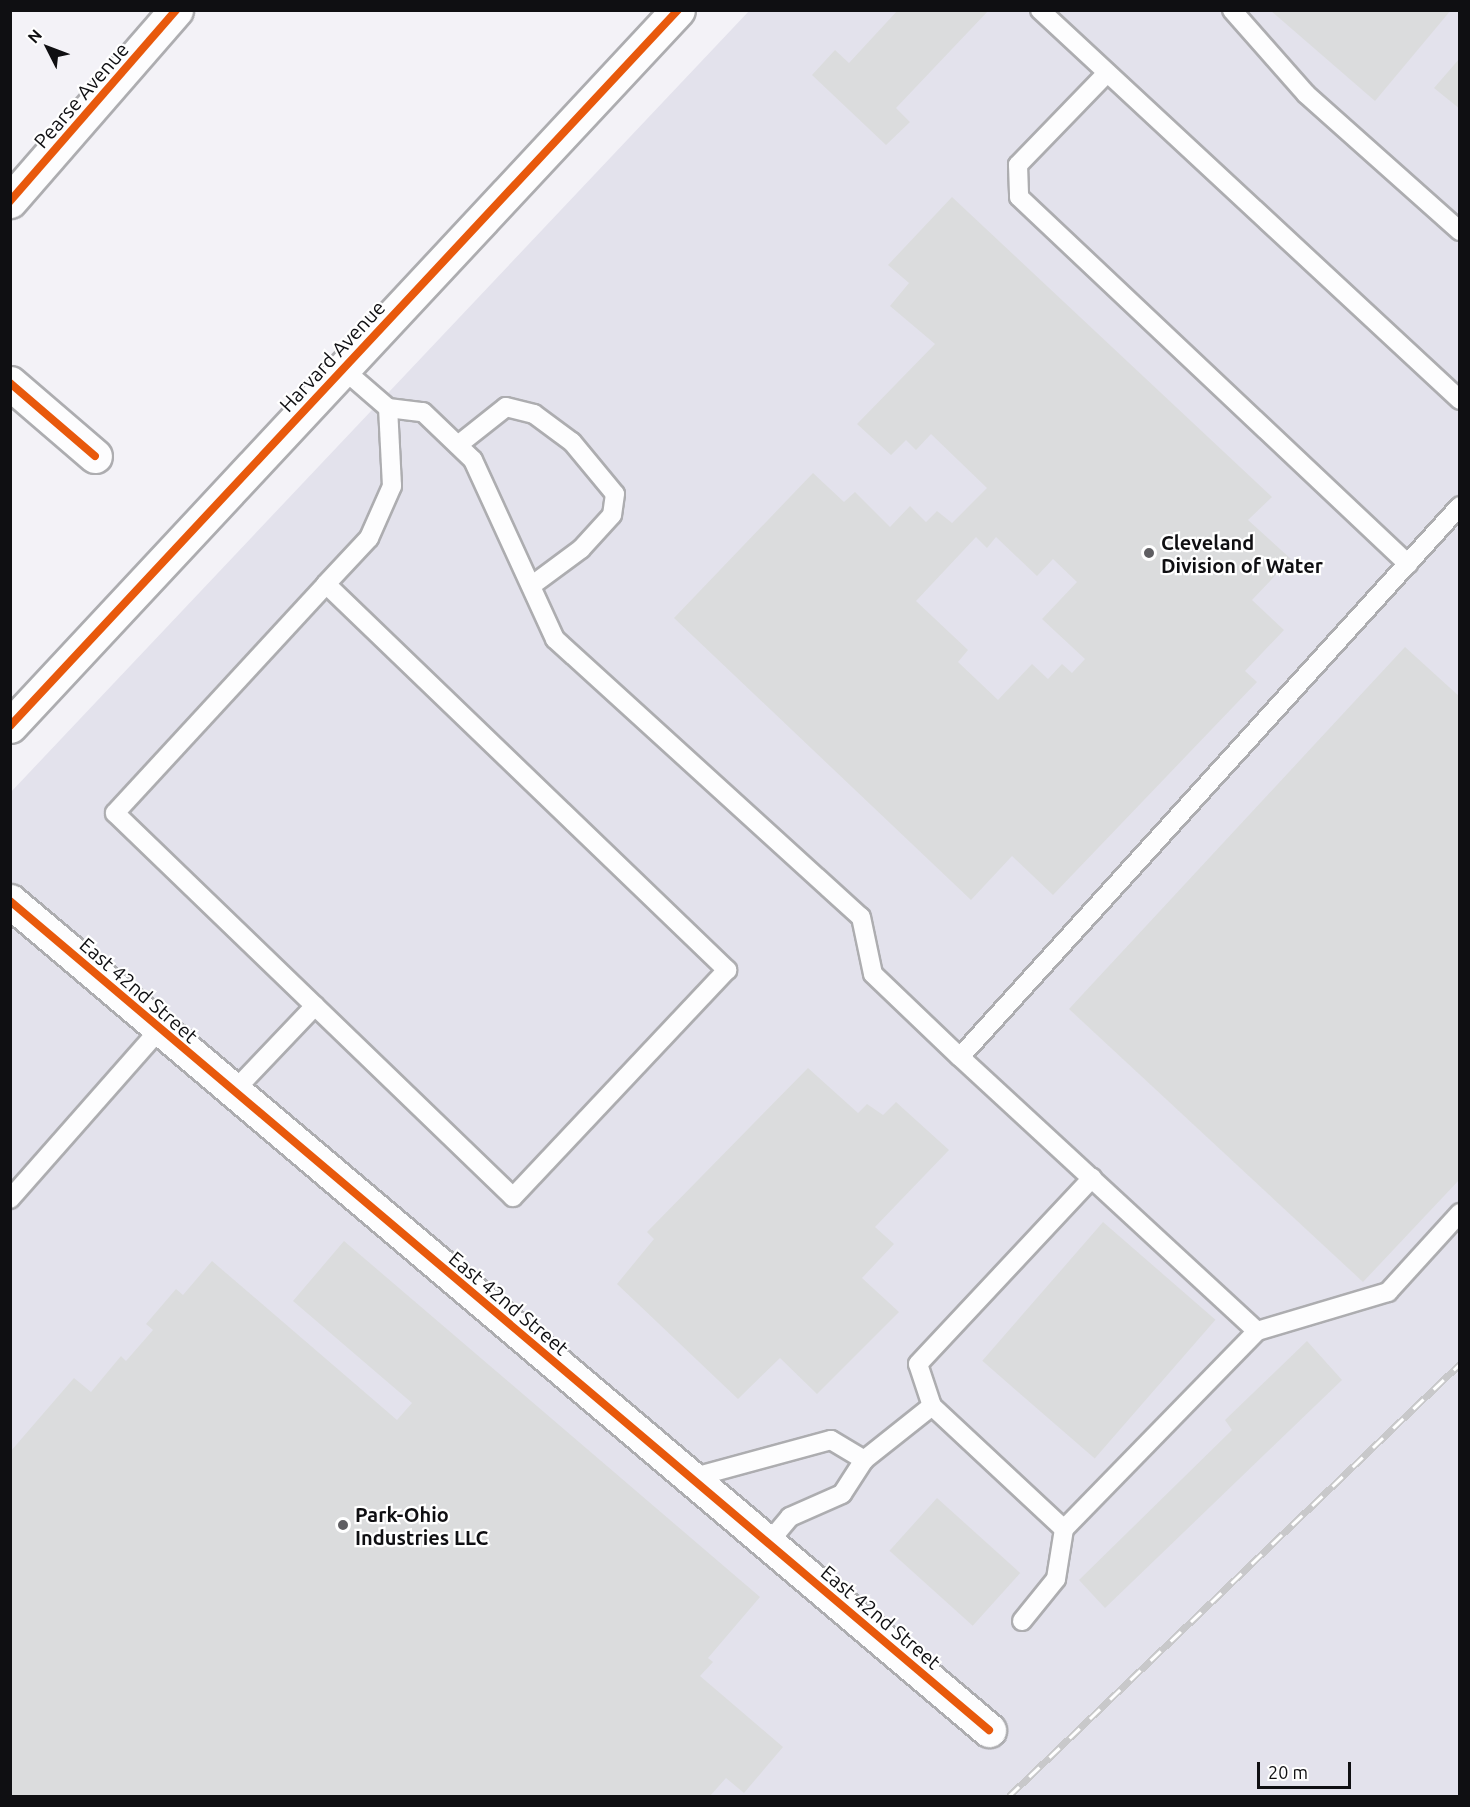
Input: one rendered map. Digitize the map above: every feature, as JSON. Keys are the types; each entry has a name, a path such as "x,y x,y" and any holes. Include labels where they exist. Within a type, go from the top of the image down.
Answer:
{"street":[{"name":"Pearse Avenue","path":"10,201 176,10"},
{"name":"Harvard Avenue","path":"10,726 678,10"},
{"path":"10,383 94,456"},
{"name":"East 42nd Street","path":"10,901 159,1030 988,1730"}],"lane":[{"path":"1040,10 1460,399"},
{"path":"1232,10 1306,94 1460,231"},
{"path":"1107,73 1018,165 1019,197 1408,564"},
{"path":"343,369 388,408 423,412 473,460 555,639 861,917 873,974 1257,1331"},
{"path":"458,445 506,407 534,414 572,442 615,494 612,515 581,549 531,586"},
{"path":"326,584 727,970 513,1197 115,813 326,584 369,538 392,486 388,408"},
{"path":"960,1057 1460,506"},
{"path":"233,1092 315,1006"},
{"path":"10,1199 159,1030"},
{"path":"1064,1528 932,1406 918,1364 1092,1178"},
{"path":"1022,1621 1056,1579 1064,1528 1257,1331 1388,1292 1460,1213"},
{"path":"768,1543 790,1517 842,1494 864,1460 932,1406"},
{"path":"691,1478 831,1440 864,1460"}],"shaded area":[{"path":"749,11 1459,11 1459,1796 11,1796 10,793"}],"building":[{"path":"898,10 989,10 896,108 910,122 886,145 812,75 835,50 849,63"},
{"path":"1270,10 1451,10 1375,101"},
{"path":"1460,58 1460,109 1434,88"},
{"name":"Cleveland Division of Water","path":"952,197 1272,497 1248,520 1291,559 1252,600 1284,630 1245,671 1257,682 1053,895 1012,856 971,900 674,618 813,473 844,502 855,492 890,527 910,506 926,522 937,511 952,523 987,488 931,434 916,450 906,440 891,455 857,424 935,344 890,306 909,283 888,265","holes":["976,537 987,548 996,537 1037,576 1053,559 1077,582 1042,619 1085,659 1072,673 1062,664 1048,679 1032,664 998,700 958,662 968,650 916,601"]},
{"path":"1405,647 1460,697 1460,1179 1363,1282 1069,1009"},
{"path":"808,1068 858,1113 867,1104 883,1115 896,1102 949,1150 875,1227 894,1244 862,1278 899,1312 817,1394 780,1358 738,1399 617,1284 654,1239 647,1232"},
{"path":"1103,1222 1215,1320 1095,1459 982,1361"},
{"name":"Park-Ohio Industries LLC","path":"344,1241 760,1597 708,1658 713,1662 700,1676 783,1747 744,1793 726,1778 710,1796 10,1796 10,1452 74,1378 91,1392 121,1356 126,1361 153,1330 146,1324 176,1289 183,1295 212,1261 397,1420 412,1403 293,1301"},
{"path":"1307,1341 1342,1380 1105,1608 1079,1580 1232,1430 1225,1420"},
{"path":"937,1498 1020,1573 973,1626 889,1551"}],"railway":[{"path":"1009,1796 1460,1364"}],"cycle path":[{"path":"10,201 176,10"},
{"path":"10,726 678,10"},
{"path":"10,383 95,456"},
{"path":"10,901 989,1730"}],"place":[{"name":"Cleveland Division of Water","path":"1149,553"},
{"name":"Park-Ohio Industries LLC","path":"343,1525"}]}
